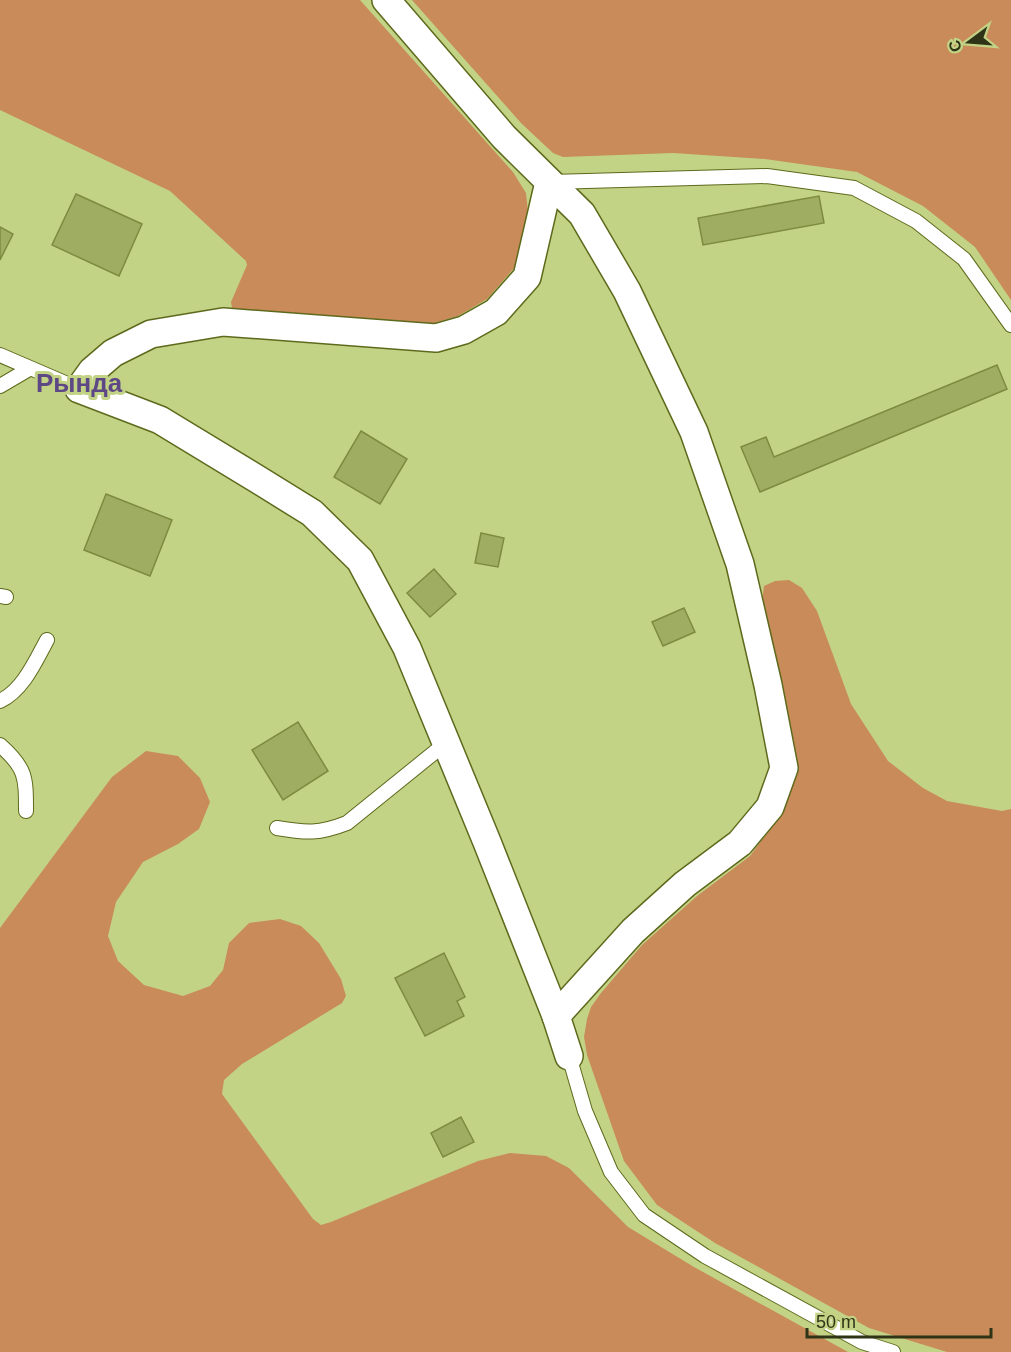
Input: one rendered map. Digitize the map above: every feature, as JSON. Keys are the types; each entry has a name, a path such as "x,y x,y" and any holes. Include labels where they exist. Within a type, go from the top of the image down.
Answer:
{"street":[{"path":"386,0 504,137 582,214 627,291 694,432 740,564 768,685 784,768 770,807 740,843 685,884 633,931 556,1016"},
{"path":"549,182 527,277 496,312 464,330 436,338 223,322 151,334 113,352 93,371 79,389 160,420 312,513 360,560 401,638 446,743 556,1016 569,1056"}],"lane":[{"path":"549,182 767,176 854,188 916,221 964,259 1011,325"},
{"path":"0,355 79,389"},
{"path":"0,386 29,369"},
{"path":"0,701 17,688 47,640"},
{"path":"277,828 307,833 329,830 347,823 446,743"},
{"path":"0,745 18,763 26,781 26,811"},
{"path":"569,1056 585,1111 611,1172 644,1215 705,1256 862,1342 893,1352"}],"shaded area":[{"path":"0,0 360,0 513,172 526,193 528,212 515,267 487,299 458,316 427,325 238,313 232,308 231,302 247,265 246,261 170,191 0,110"},
{"path":"412,0 1011,0 1011,300 975,247 923,206 857,172 765,159 673,153 563,157 553,153 521,123"},
{"path":"789,580 802,588 817,611 851,704 888,761 923,788 947,801 1002,811 1011,809 1011,1352 947,1352 869,1328 715,1243 657,1205 624,1161 587,1055 584,1037 587,1019 591,1007 601,993 642,945 697,896 750,856 778,818 795,773 762,601 764,586 775,581"},
{"path":"146,751 178,756 200,778 210,802 199,829 178,844 143,862 116,902 108,936 118,961 144,985 183,996 210,986 223,970 229,943 249,923 280,919 301,926 319,943 341,979 346,996 342,1003 242,1064 224,1080 222,1094 313,1219 321,1225 331,1222 478,1161 510,1153 546,1156 569,1168 628,1227 694,1267 848,1352 0,1352 0,928 112,777"}],"building":[{"path":"76,194 142,224 119,276 52,245"},
{"path":"819,196 824,223 703,245 698,218"},
{"path":"0,227 13,234 0,260"},
{"path":"997,365 1007,389 760,492 741,447 766,437 774,457"},
{"path":"361,431 407,459 380,504 334,477"},
{"path":"106,494 172,520 150,576 84,550"},
{"path":"481,533 504,538 498,567 475,563"},
{"path":"434,569 456,594 430,617 407,593"},
{"path":"684,608 695,632 663,646 652,622"},
{"path":"298,722 328,771 283,800 252,750"},
{"path":"444,953 465,997 457,1001 464,1016 425,1036 395,978"},
{"path":"461,1117 474,1142 443,1157 431,1133"}],"district":[{"name":"Рында","path":"79,383"}]}
